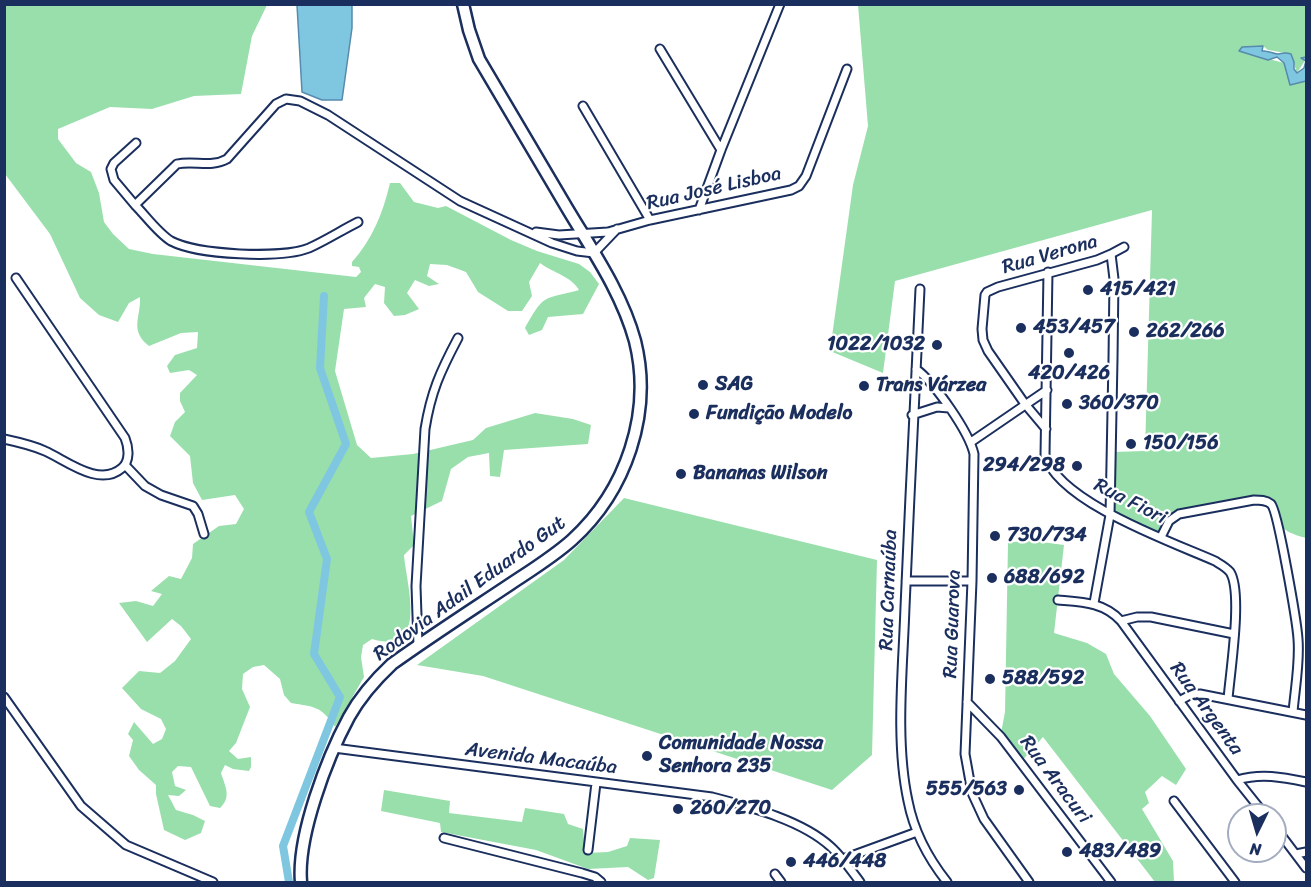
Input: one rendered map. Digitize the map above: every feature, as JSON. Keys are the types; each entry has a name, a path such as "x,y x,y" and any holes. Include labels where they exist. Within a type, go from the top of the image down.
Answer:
{"main road":[{"name":"Rodovia Adail Eduardo Gut","path":"301,882 304,833 334,748 349,716 376,679 418,645 536,567 572,540 603,505 621,474 637,425 640,404 638,357 619,299 479,59 463,4"}],"street":[{"path":"699,210 780,4"},
{"path":"660,49 721,150"},
{"name":"Rua José Lisboa","path":"528,231 560,235 602,233 650,220 791,190 804,182 847,69"},
{"path":"135,205 177,165 183,163 216,164 227,159 276,104 286,99 300,101 328,115 460,201 566,248 594,253 617,229"},
{"path":"582,106 650,220"},
{"path":"136,143 114,163 111,169 114,180 169,240 186,247 271,255 293,252 307,248 358,222"},
{"path":"1112,254 1124,247"},
{"name":"Rua Verona","path":"1046,429 1025,404 988,351 983,340 983,303 987,292 1112,254 1113,359 1110,515 1094,603"},
{"name":"Rua Fiori","path":"1048,272 1046,429 1048,465 1055,474 1091,504 1110,515 1215,561 1230,572 1235,596 1228,699"},
{"path":"4,439 46,451 84,472 104,475 118,471 125,465 129,449 125,438 16,278"},
{"name":"Rua Carnaúba","path":"920,289 912,415 902,754 908,802 917,832 927,854 946,882"},
{"path":"418,645 416,586 425,429 438,375 458,338"},
{"name":"Rua Guarova","path":"916,369 932,384 971,442 975,469 965,754 972,793 984,819 1027,882"},
{"path":"971,442 1047,390"},
{"path":"912,415 937,407 948,408"},
{"path":"125,465 145,486 160,495 193,506 204,534"},
{"path":"1161,537 1169,521 1179,514 1254,500 1271,504 1282,542 1298,639 1293,712"},
{"path":"906,581 972,581"},
{"path":"1058,600 1094,603"},
{"name":"Rua Argenta","path":"1094,603 1115,614 1121,621 1255,803"},
{"path":"1121,621 1137,616 1151,617 1234,634"},
{"path":"1179,701 1194,694 1306,715"},
{"path":"4,697 81,806 126,845 213,882"},
{"name":"Rua Aracuri","path":"967,702 1001,737 1111,882"},
{"name":"Avenida Macaúba","path":"334,748 679,792 749,807 809,831 830,845 860,882"},
{"path":"1237,780 1249,776 1268,775 1306,782"},
{"path":"588,850 596,783"},
{"path":"1174,801 1235,882"},
{"path":"843,859 917,832"},
{"path":"444,838 582,873 595,877 601,882"},
{"path":"1287,842 1306,868"},
{"path":"1296,854 1306,852"},
{"path":"775,874 781,882"}],"green space":[{"path":"5,5 267,5 252,36 241,94 194,96 152,109 110,107 58,129 58,139 76,163 91,172 99,193 104,222 129,249 153,254 356,277 361,272 359,267 352,266 352,262 376,225 390,183 400,183 414,202 438,208 446,206 511,240 579,264 590,272 599,284 583,314 548,317 542,330 529,335 525,328 541,303 551,297 579,290 567,278 540,263 529,282 532,296 522,311 508,311 478,292 466,272 447,265 430,264 427,276 439,284 429,286 415,280 407,293 419,309 405,315 394,316 384,303 385,287 375,284 364,298 366,307 344,309 335,371 357,445 371,458 413,454 473,440 486,428 535,413 573,419 591,425 588,444 504,450 500,477 490,476 489,453 468,457 451,469 442,501 411,516 414,545 404,555 410,614 408,628 402,637 390,642 372,639 363,645 361,657 364,677 335,727 321,711 306,705 291,703 284,695 280,679 264,665 253,667 243,674 242,689 250,707 236,743 229,751 238,759 251,757 251,767 249,771 233,769 225,765 221,773 227,796 220,808 210,806 191,767 178,766 172,772 175,786 186,790 179,796 168,795 176,810 205,821 201,833 185,840 164,830 156,785 139,770 129,756 133,740 128,734 134,722 153,744 162,739 166,729 161,719 141,709 122,688 139,671 160,673 175,661 191,639 172,619 147,642 119,603 136,601 153,606 162,594 151,591 169,576 181,579 192,558 193,544 219,526 236,524 244,509 235,495 202,500 193,483 190,456 170,436 175,422 185,412 180,401 180,393 197,375 189,370 170,373 167,366 175,355 197,348 198,332 181,333 149,346 139,335 137,323 140,297 129,303 118,322 99,315 80,298 50,234 5,174"},
{"path":"858,5 1306,5 1306,59 1297,73 1291,54 1268,50 1263,46 1242,47 1239,51 1284,63 1306,81 1306,538 1285,530 1266,501 1179,514 1166,525 1161,537 1110,515 1112,452 1145,451 1152,210 895,281 883,373 830,351 853,185 868,126"},
{"path":"624,498 877,560 872,755 832,790 483,676 417,665 564,560"},
{"path":"1027,540 1064,545 1054,633 1087,643 1106,654 1114,674 1150,716 1186,769 1176,785 1162,776 1145,792 1149,803 1142,809 1173,861 1174,882 1155,882 1043,737 1020,763 1001,733 1005,712 1008,543"},
{"path":"384,790 450,801 449,813 522,822 525,808 564,814 568,824 583,829 585,853 608,852 627,846 630,838 660,840 654,878 648,880 628,867 588,869 536,850 441,832 440,823 381,811"}],"water":[{"path":"297,5 352,5 352,28 342,100 322,100 302,92"},
{"path":"1263,46 1262,51 1291,54 1297,73 1304,68 1306,61 1306,81 1290,85 1284,63 1277,57 1268,60 1239,51 1242,47"}],"waterway":[{"path":"289,882 283,846 340,697 314,654 327,559 309,512 346,444 320,368 324,296"}],"place":[{"name":"415/421","path":"1088,290"},
{"name":"453/457","path":"1021,328"},
{"name":"262/266","path":"1134,332"},
{"name":"1022/1032","path":"937,345"},
{"name":"420/426","path":"1069,353"},
{"name":"SAG","path":"703,385"},
{"name":"Trans Várzea","path":"864,386"},
{"name":"360/370","path":"1067,404"},
{"name":"Fundição Modelo","path":"694,414"},
{"name":"150/156","path":"1131,444"},
{"name":"294/298","path":"1077,466"},
{"name":"Bananas Wilson","path":"681,474"},
{"name":"730/734","path":"995,536"},
{"name":"688/692","path":"992,578"},
{"name":"588/592","path":"990,679"},
{"name":"Comunidade Nossa Senhora 235","path":"647,756"},
{"name":"555/563","path":"1019,790"},
{"name":"260/270","path":"678,809"},
{"name":"483/489","path":"1067,852"},
{"name":"446/448","path":"791,862"}]}
